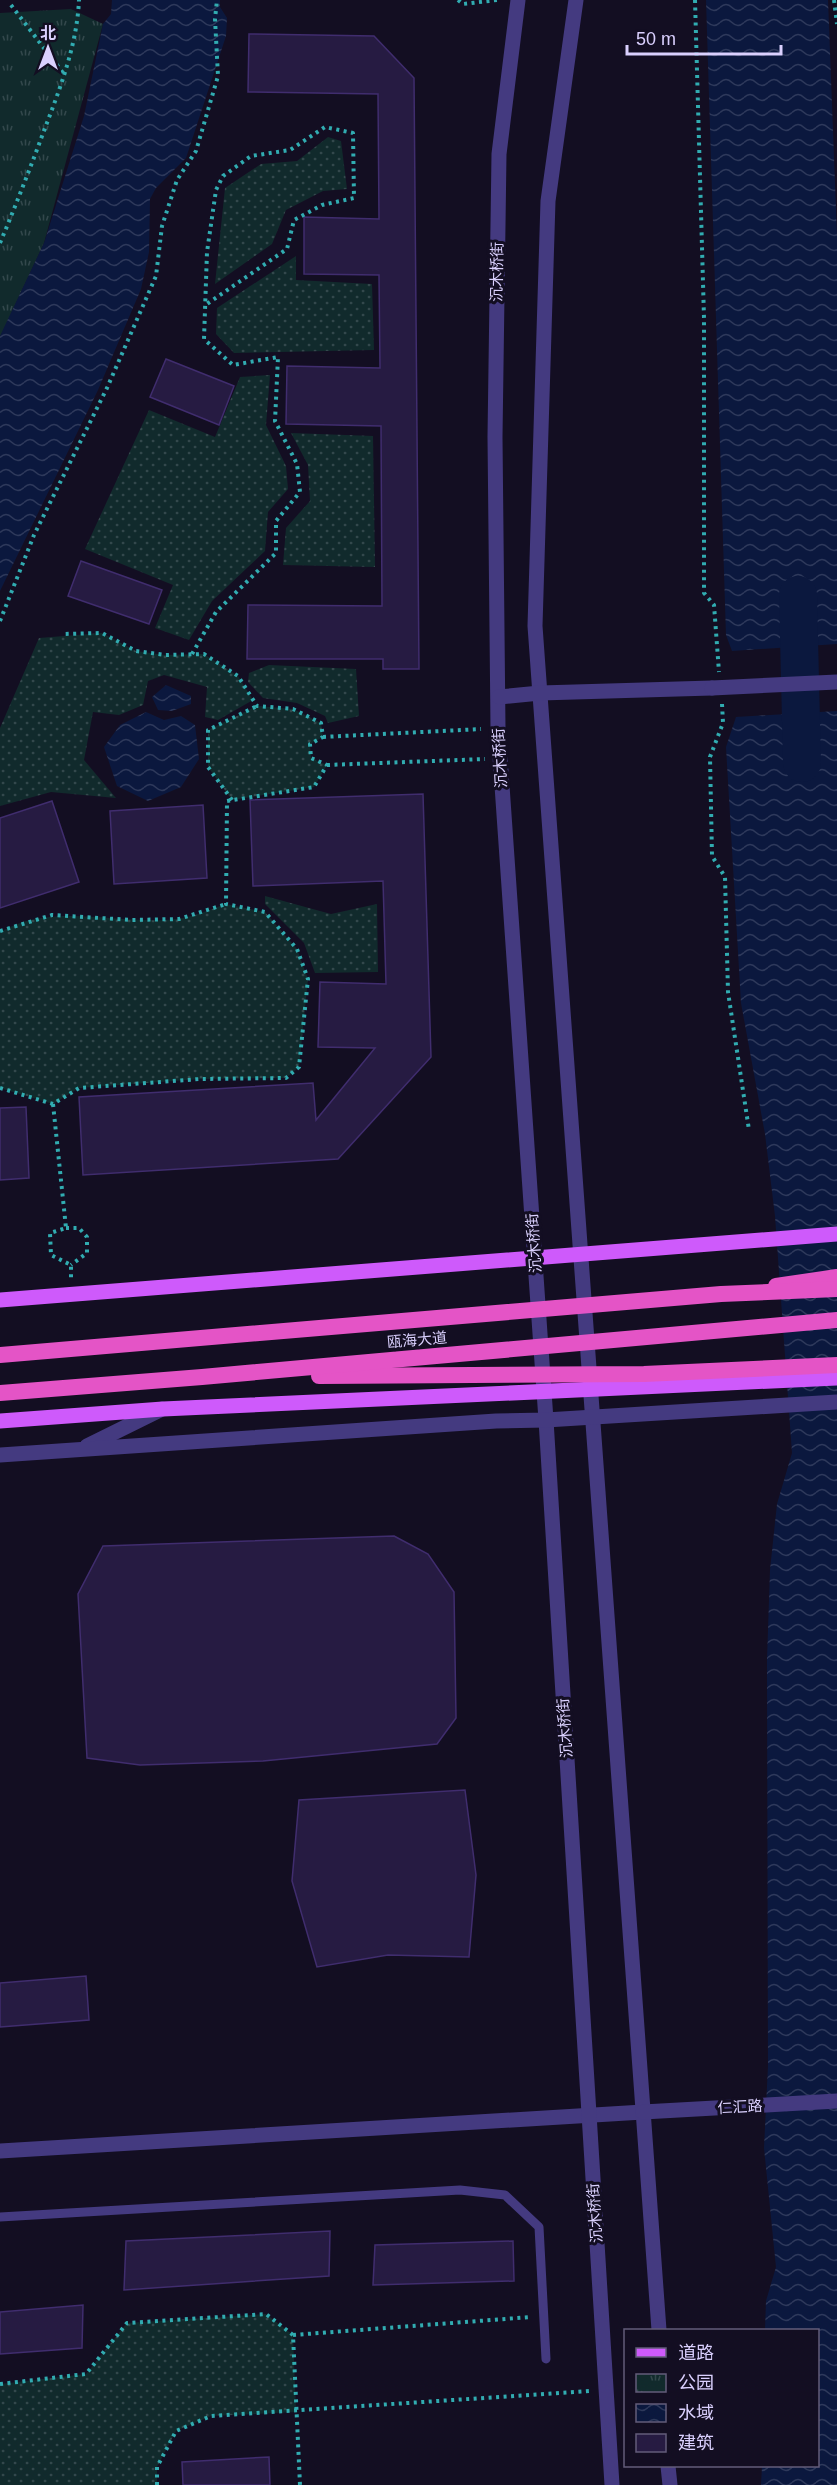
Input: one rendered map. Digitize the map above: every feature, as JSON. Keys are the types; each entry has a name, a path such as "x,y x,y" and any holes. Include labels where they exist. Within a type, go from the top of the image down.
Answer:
{"highway":[{"path":"720,1294 837,1277"},
{"name":"瓯海大道","path":"0,1355 720,1294 837,1289"},
{"name":"瓯海大道","path":"0,1393 837,1320"},
{"path":"202,1377 644,1374 837,1365"}],"main road":[{"path":"0,1300 581,1252 837,1234"},
{"path":"0,1421 163,1409 837,1378"}],"street":[{"name":"沉木桥街","path":"518,0 499,154 495,437 498,728 546,1420 612,2485"},
{"path":"576,0 548,201 535,626 659,2329"},
{"path":"499,697 540,693 837,682"},
{"path":"0,1455 496,1421 837,1402"},
{"path":"79,1450 163,1409"},
{"name":"仁汇路","path":"0,2151 837,2101"},
{"path":"668,2467 670,2485"}],"lane":[{"path":"0,2217 460,2190 505,2196 539,2227 546,2359"}],"path":[{"path":"0,243 21,193 64,73 78,28 79,0"},
{"path":"0,621 34,536 107,388 156,276 165,216 177,180 196,151 218,76 215,18 218,0"},
{"path":"458,0 463,4 497,0"},
{"path":"695,0 704,318 704,593 714,605 718,688 723,723 710,757 712,856 725,877 728,992 749,1130"},
{"path":"834,0 837,24"},
{"path":"11,6 64,73"},
{"path":"192,654 216,612 276,553 276,521 300,492 297,464 275,421 278,357 233,365 204,339 207,252 216,190 223,176 251,156 290,150 325,127 353,133 354,198 322,205 294,220 287,249 207,304"},
{"path":"63,634 102,633 136,651 204,654 238,676 257,706"},
{"path":"232,800 208,767 208,730 257,706 293,709 321,723 323,736"},
{"path":"498,728 323,736 310,744 312,758 327,765 500,758"},
{"path":"226,904 227,801 314,787 327,765"},
{"path":"0,931 52,915 132,920 179,919 226,904 265,912 297,948 308,979 299,1066 286,1078 248,1076 200,1078 79,1088 53,1104 0,1088"},
{"path":"53,1104 66,1228"},
{"path":"66,1228 79,1228 87,1237 87,1253 70,1266 51,1255 50,1233 66,1228"},
{"path":"70,1266 72,1294"},
{"path":"0,2384 86,2374 127,2323 266,2314 293,2336 544,2316"},
{"path":"293,2336 300,2485"},
{"path":"157,2485 157,2467 176,2431 211,2416 606,2390"}],"green space":[{"path":"71,9 103,24 44,243 0,337 0,13"},
{"path":"328,137 341,141 347,189 323,191 286,210 272,244 215,284 225,188 261,164 297,161"},
{"path":"296,256 296,280 372,284 374,350 234,353 216,334 217,308"},
{"path":"270,375 266,425 286,466 288,489 268,512 265,551 212,601 189,640 155,628 173,585 85,549 149,410 215,437 240,377"},
{"path":"291,433 373,436 375,567 283,565 286,528 310,501 308,465"},
{"path":"102,633 136,651 165,655 204,654 238,676 253,700 218,720 205,717 207,687 164,675 148,681 143,705 119,715 93,712 84,760 116,798 51,792 0,806 0,728 39,638"},
{"path":"269,665 356,669 359,716 328,723 325,716 297,703 263,698 248,682 249,673"},
{"path":"257,706 293,709 321,723 323,737 310,744 311,758 327,765 314,787 232,800 208,767 208,730"},
{"path":"265,896 331,914 377,904 378,972 315,973 304,943 265,904"},
{"path":"226,904 265,912 297,949 308,979 299,1067 286,1078 200,1079 79,1088 53,1104 0,1088 0,932 21,923 64,916 132,920 177,919"},
{"path":"266,2314 293,2335 296,2412 211,2416 176,2431 157,2467 157,2485 0,2485 0,2384 86,2374 127,2323"}],"water":[{"path":"112,0 220,0 220,7 227,18 226,36 186,158 156,188 150,199 149,252 141,289 98,390 0,591 0,336 44,243 84,116 103,24 111,14"},
{"path":"706,0 828,0 837,236 837,644 732,651 726,635"},
{"path":"166,685 191,696 191,704 172,711 158,710 152,697"},
{"path":"837,711 837,2485 761,2485 762,2467 819,2467 819,2329 765,2329 766,2301 776,2267 764,2148 768,2066 767,1660 770,1570 777,1504 792,1453 775,1216 765,1134 741,1003 726,747 736,717"},
{"path":"146,712 164,720 181,716 195,725 199,759 181,787 148,801 117,786 104,747 120,725"}],"building":[{"path":"249,34 374,36 414,78 419,669 383,669 383,659 247,659 248,605 382,606 381,426 286,424 287,366 380,368 379,275 304,274 304,217 379,219 378,94 248,92"},
{"path":"166,359 234,386 219,425 150,397"},
{"path":"81,561 162,590 149,624 68,596"},
{"path":"423,794 431,1057 338,1159 83,1175 79,1097 313,1083 316,1120 375,1048 318,1047 320,982 386,984 383,881 253,886 250,800"},
{"path":"52,801 79,882 0,908 0,818"},
{"path":"203,805 207,878 114,884 110,811"},
{"path":"26,1107 29,1178 0,1180 0,1108"},
{"path":"394,1536 428,1554 454,1592 456,1718 437,1744 263,1761 140,1765 87,1758 78,1594 103,1546"},
{"path":"465,1790 476,1875 469,1957 388,1955 317,1967 292,1881 299,1800"},
{"path":"86,1976 89,2020 0,2027 0,1983"},
{"path":"330,2231 329,2276 124,2290 126,2241"},
{"path":"513,2241 514,2281 373,2285 375,2245"},
{"path":"83,2305 82,2348 0,2354 0,2312"},
{"path":"269,2457 270,2485 183,2485 182,2462"}],"waterway":[{"path":"798,595 802,763"}]}
